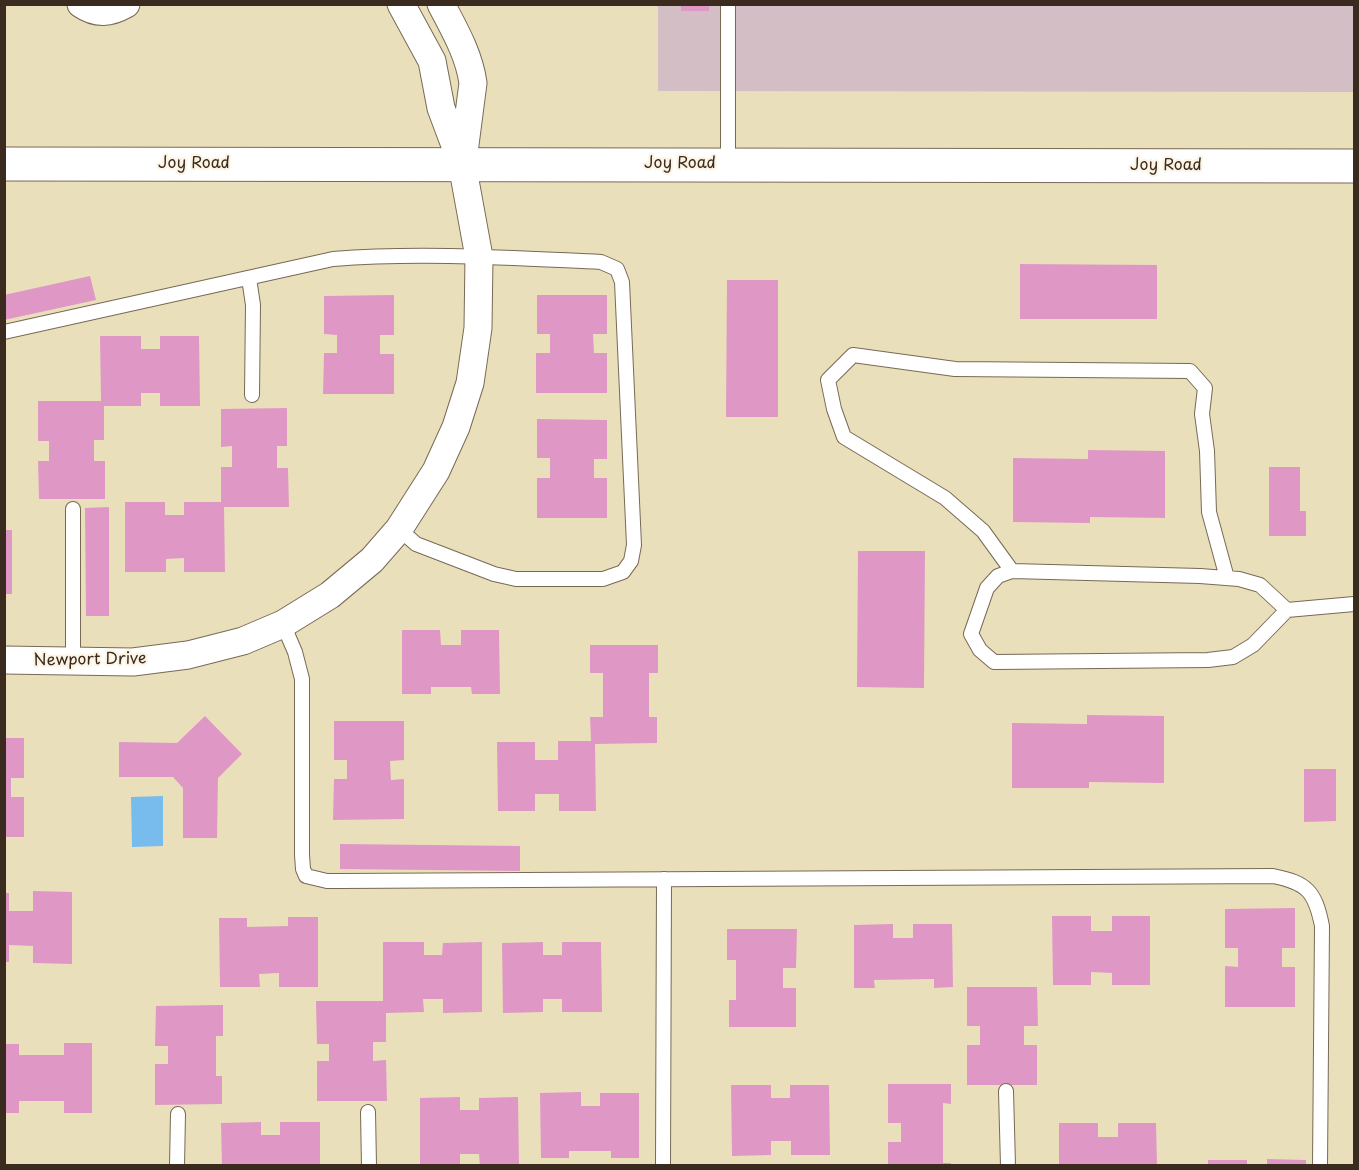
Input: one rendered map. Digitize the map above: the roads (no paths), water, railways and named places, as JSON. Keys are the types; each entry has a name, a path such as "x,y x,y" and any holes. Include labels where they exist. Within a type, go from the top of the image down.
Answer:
{"street":[{"path":"81,4 100,13 114,11 126,4"},
{"path":"401,4 432,61 441,108 462,164"},
{"path":"441,4 460,40 471,72 472,83 462,164"},
{"name":"Joy Road","path":"4,164 1354,166"},
{"name":"Newport Drive","path":"4,660 133,662 188,655 243,640 283,624 330,595 372,560 399,529 436,471 456,427 470,383 478,328 479,257 462,164"}],"lane":[{"path":"728,4 728,164"},
{"path":"4,332 333,259 378,256 479,257 601,262 617,269 622,282 634,545 631,561 623,572 603,579 516,579 494,574 416,544 399,529"},
{"path":"249,278 253,305 252,394"},
{"path":"1012,571 982,531 945,498 844,436 834,409 828,380 853,355 955,369 1190,371 1205,388 1202,414 1207,451 1209,512 1227,578"},
{"path":"73,509 73,661"},
{"path":"1287,610 1260,585 1239,579 1012,571 998,576 987,588 971,634 980,650 994,662 1209,660 1233,657 1253,645 1287,610 1354,604"},
{"path":"283,624 295,652 302,679 303,869 306,876 319,880 529,882 664,879 1273,876 1294,880 1308,889 1317,904 1322,926 1320,1166"},
{"path":"663,1166 664,879"},
{"path":"1006,1091 1008,1166"},
{"path":"369,1112 369,1166"},
{"path":"177,1166 178,1114"}],"water":[{"path":"163,796 163,846 132,847 131,797"}]}
